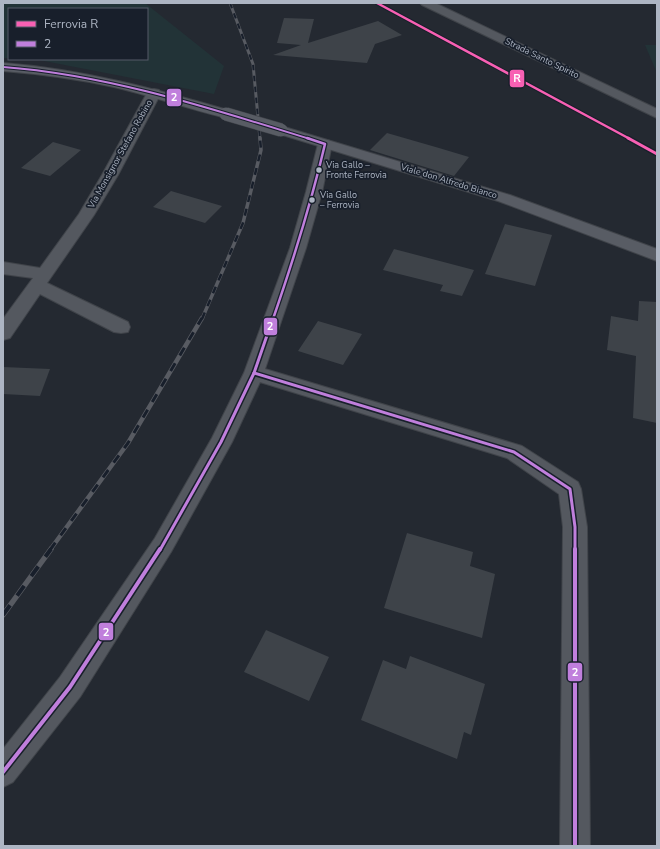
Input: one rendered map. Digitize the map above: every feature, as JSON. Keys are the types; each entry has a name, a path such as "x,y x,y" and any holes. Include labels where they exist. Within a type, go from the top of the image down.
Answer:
{"street":[{"name":"Strada Santo Spirito","path":"426,3 657,114"},
{"name":"Viale don Alfredo Bianco","path":"3,67 71,75 113,82 154,93 282,130 504,198 657,255"},
{"name":"Via Monsignor Stefano Robino","path":"3,333 86,215 110,175 154,93"},
{"path":"3,772 70,687 163,545 221,442 254,373 298,248 314,192 325,144"},
{"path":"3,268 41,280 121,327"},
{"path":"254,373 514,452 570,489 575,527 575,846"}],"shaded area":[{"path":"3,3 145,3 224,66 214,94 39,60 148,60 148,8 8,8 8,58 3,58"},
{"path":"645,45 657,45 657,73"}],"building":[{"path":"284,18 314,19 308,43 378,21 402,35 375,44 367,63 273,55 301,45 277,43"},
{"path":"387,133 469,157 454,176 370,150"},
{"path":"53,142 81,150 50,176 21,168"},
{"path":"171,191 222,206 205,223 153,207"},
{"path":"505,224 552,235 535,286 485,274"},
{"path":"394,249 474,270 462,296 440,291 443,285 383,270"},
{"path":"639,301 657,302 657,423 633,418 636,356 607,350 611,316 638,321"},
{"path":"318,321 362,334 343,365 298,351"},
{"path":"3,367 50,369 40,396 3,394"},
{"path":"407,533 473,552 470,566 495,574 482,638 384,608"},
{"path":"266,630 329,657 309,701 244,672"},
{"path":"410,656 485,684 471,735 464,732 457,759 361,720 383,660 406,669"}],"railway":[{"path":"230,3 253,64 260,139"},
{"path":"202,319 243,223 261,150 260,138"},
{"path":"50,550 128,443 202,318"},
{"path":"3,615 51,549"}],"rail line":[{"name":"R","path":"377,3 657,154"}],"transit line":[{"name":"2","path":"3,67 75,75 146,90 325,144 314,192 298,248 254,373 221,442 163,545 70,687 3,772"},
{"name":"2","path":"254,373 514,452 570,489 575,527 575,846"}],"place":[{"name":"Via Gallo – Fronte Ferrovia","path":"319,170"},
{"name":"Via Gallo – Ferrovia","path":"312,200"}]}
